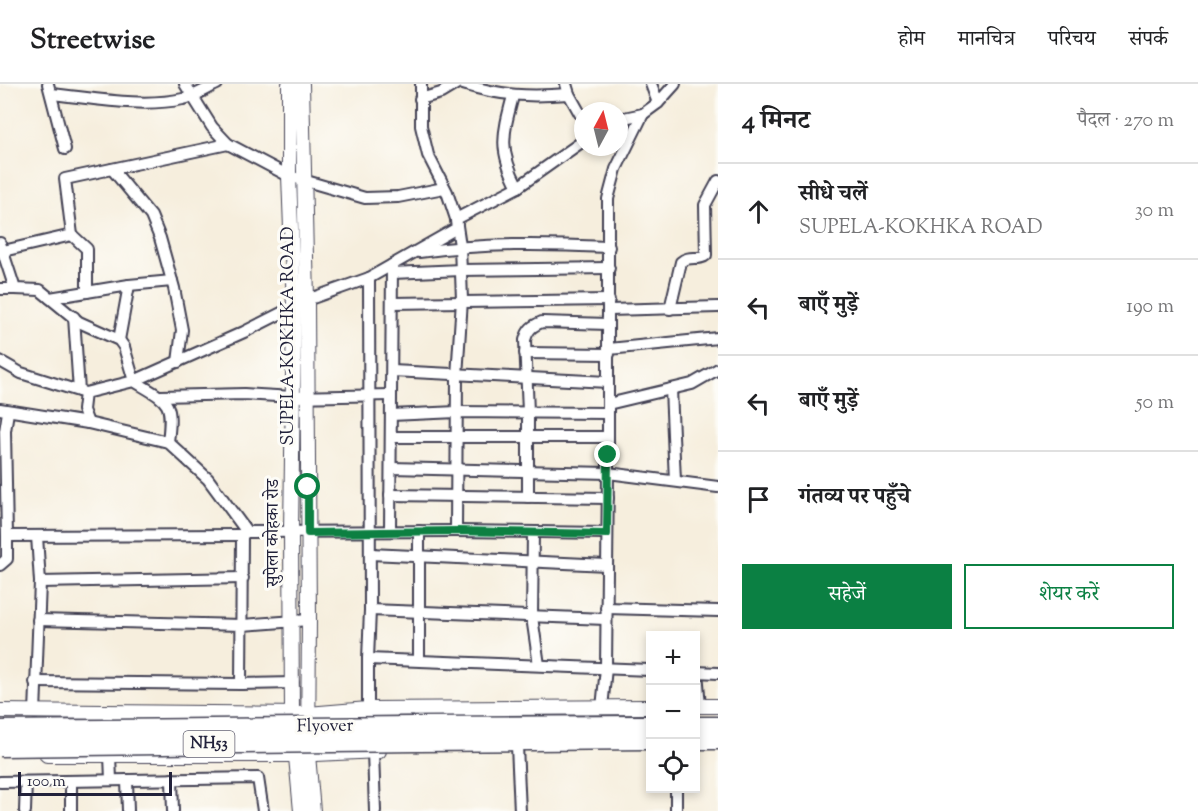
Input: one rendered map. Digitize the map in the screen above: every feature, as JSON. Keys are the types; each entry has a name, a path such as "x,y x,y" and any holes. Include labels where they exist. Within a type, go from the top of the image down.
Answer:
{"highway":[{"name":"Flyover","path":"0,730 508,724 646,725"},
{"path":"700,726 718,726"},
{"path":"700,740 718,740"},
{"name":"Flyover","path":"0,747 646,742"}],"street":[{"path":"80,84 80,97"},
{"path":"185,84 212,127 228,144 289,176 365,198 398,197 444,188"},
{"path":"65,149 50,89 80,97 140,102 166,101 192,96 217,84"},
{"path":"289,84 289,176 301,304"},
{"name":"SUPELA-KOKHKA ROAD","path":"301,731 308,714 309,620 308,533 300,397 305,180 302,84"},
{"path":"421,84 421,126 428,155 456,219 460,246 462,300 457,376 456,531"},
{"path":"420,99 441,93 456,84"},
{"path":"463,84 484,91 513,96 538,97 567,89"},
{"path":"651,84 658,104"},
{"path":"628,117 643,114 658,104 675,84"},
{"path":"513,96 507,120 504,153 507,167 518,187"},
{"path":"602,708 606,668 609,199 616,169 643,114"},
{"path":"87,292 87,249 72,235 65,179 228,144"},
{"path":"456,219 518,187 574,147"},
{"path":"112,169 151,216 160,238 182,330 178,362"},
{"path":"670,309 681,262 686,259 703,258 706,255 705,205 718,182"},
{"path":"0,361 21,373 82,392 134,381 301,304 392,269 413,253 457,228 456,219"},
{"path":"15,289 2,247 72,235"},
{"path":"413,253 460,246 525,244 609,247"},
{"path":"392,269 609,268"},
{"path":"390,531 392,269"},
{"path":"368,709 369,278"},
{"path":"50,298 129,285 172,281"},
{"path":"119,340 129,285"},
{"path":"0,289 40,290 79,322 119,340 124,347 134,381 161,396 167,403 171,416 168,442"},
{"path":"392,303 462,300 670,309 718,307"},
{"path":"74,317 83,410 88,423"},
{"path":"528,497 525,353 527,332 532,326 542,322 608,324"},
{"path":"525,353 609,351 718,338"},
{"path":"692,384 718,369"},
{"path":"392,371 608,382"},
{"path":"391,415 608,409 671,389 718,378"},
{"path":"671,389 675,481"},
{"path":"161,396 391,395"},
{"name":"सुपेला कोहका रोड","path":"300,397 291,532 292,714 301,731"},
{"path":"0,565 7,559 4,410 88,423 168,442 208,479 245,533 241,684"},
{"path":"391,437 608,437"},
{"path":"391,468 608,473 718,487"},
{"path":"390,495 608,498"},
{"path":"7,536 370,531 607,534"},
{"path":"419,531 419,660"},
{"path":"533,532 532,617 538,665"},
{"path":"35,713 40,582 37,536"},
{"path":"370,554 607,565"},
{"path":"40,582 243,578"},
{"path":"370,610 532,617 718,611"},
{"path":"38,620 242,625 309,620"},
{"path":"368,659 646,670"},
{"path":"700,672 718,673"},
{"path":"35,682 241,684 293,682"},
{"path":"700,706 718,706"},
{"path":"0,711 308,714 368,709 646,707"},
{"path":"301,731 301,811"},
{"path":"0,755 301,755 646,742"},
{"path":"700,745 718,745"},
{"path":"517,746 520,811"},
{"path":"373,751 375,811"},
{"path":"110,755 111,780"},
{"path":"301,755 313,811"},
{"path":"0,782 258,778 263,811"},
{"path":"127,780 128,811"},
{"path":"172,780 173,811"},
{"path":"71,781 71,811"},
{"path":"25,811 26,782"},
{"path":"676,793 676,811"}],"route":[{"path":"308,487 308,533 456,531 607,534 608,455"}]}
